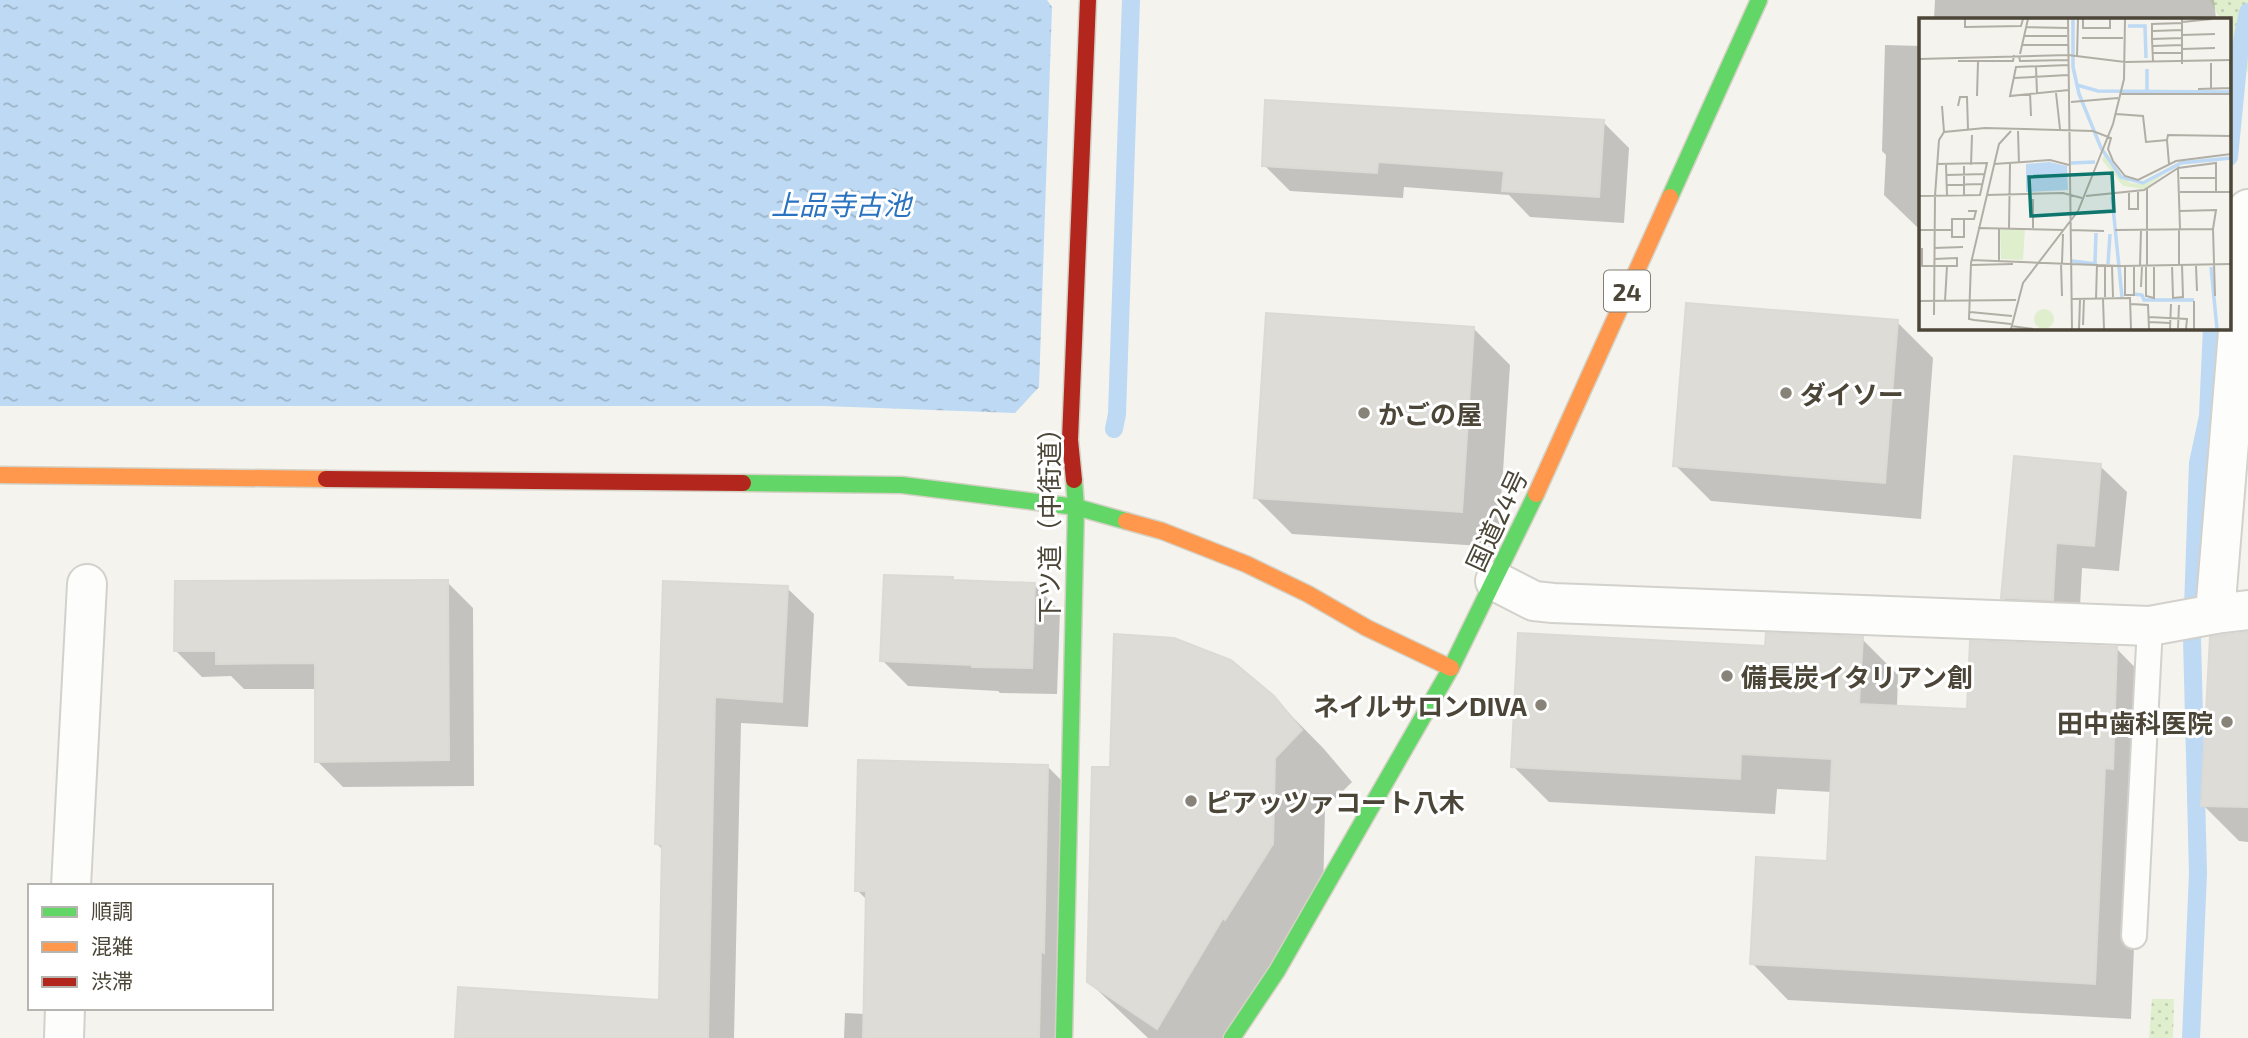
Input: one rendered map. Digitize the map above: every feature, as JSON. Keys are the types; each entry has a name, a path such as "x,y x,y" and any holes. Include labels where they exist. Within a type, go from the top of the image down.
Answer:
{"main road":[{"name":"下ツ道（中街道）","path":"1064,1038 1076,508 1070,440 1088,0"},
{"name":"国道24号","path":"1232,1038 1277,971 1451,668 1495,581 1759,0"},
{"path":"0,475 902,485 1076,508 1162,531 1246,564 1308,594 1367,628 1451,668"}],"street":[{"path":"1495,581 1534,601 1553,603 2150,626 2232,612 2248,209"},
{"path":"71,884 87,584"},
{"path":"64,1038 65,1010"}],"lane":[{"path":"2134,936 2150,626"}],"green space":[{"path":"2210,0 2248,0 2248,73 2230,38 2230,18 2219,18"},
{"path":"2152,999 2174,999 2173,1038 2149,1038"}],"water":[{"name":"上品寺古池","path":"0,0 1047,0 1052,7 1039,387 1015,413 824,406 0,406"}],"building":[{"path":"1265,100 1604,120 1599,197 1502,191 1504,171 1378,162 1377,173 1262,166"},
{"path":"1686,303 1898,320 1885,483 1673,466"},
{"name":"かごの屋","path":"1266,313 1474,327 1462,512 1254,498"},
{"path":"2014,456 2101,464 2094,546 2056,543 2053,600 2001,598"},
{"path":"884,575 1035,583 1032,668 880,661"},
{"path":"448,580 449,760 315,762 315,663 216,664 216,651 174,651 175,581"},
{"path":"663,581 788,586 782,702 715,697 708,1038 455,1038 458,987 659,1000 662,845 655,844"},
{"name":"田中歯科医院","path":"2248,632 2248,807 2201,806 2210,637"},
{"path":"1518,633 1765,646 1766,633 1863,637 1859,704 1967,709 1970,641 2117,647 2113,769 2105,768 2095,984 1750,964 1756,857 1827,861 1832,759 1741,754 1740,779 1511,767"},
{"name":"ピアッツァコート八木","path":"1114,634 1174,638 1231,660 1274,696 1302,730 1275,758 1273,844 1225,920 1223,918 1157,1029 1087,982 1092,767 1110,767"},
{"path":"858,760 1048,765 1044,953 1041,951 1039,1038 863,1038 866,891 855,891"}],"waterway":[{"path":"1114,429 1117,414 1131,0"},
{"path":"2230,147 2239,55 2248,12"},
{"path":"2191,1038 2198,873 2192,638 2198,463 2208,416 2212,329"}],"traffic: fast":[{"path":"1670,197 1759,0"},
{"path":"1064,1038 1076,507 1074,480"},
{"path":"743,483 902,485 1076,507 1126,521"},
{"path":"1232,1038 1277,971 1451,668 1536,494"}],"traffic: slow":[{"path":"1536,494 1670,197"},
{"path":"0,475 326,479"},
{"path":"1126,521 1162,531 1246,564 1308,594 1367,628 1451,668"}],"traffic: jam":[{"path":"1074,480 1070,440 1088,0"},
{"path":"326,479 743,483"}],"place":[{"name":"ダイソー","path":"1786,393"},
{"name":"かごの屋","path":"1364,413"},
{"name":"備長炭イタリアン創","path":"1727,676"},
{"name":"ネイルサロンDIVA","path":"1541,705"},
{"name":"田中歯科医院","path":"2227,722"},
{"name":"ピアッツァコート八木","path":"1191,801"}]}
